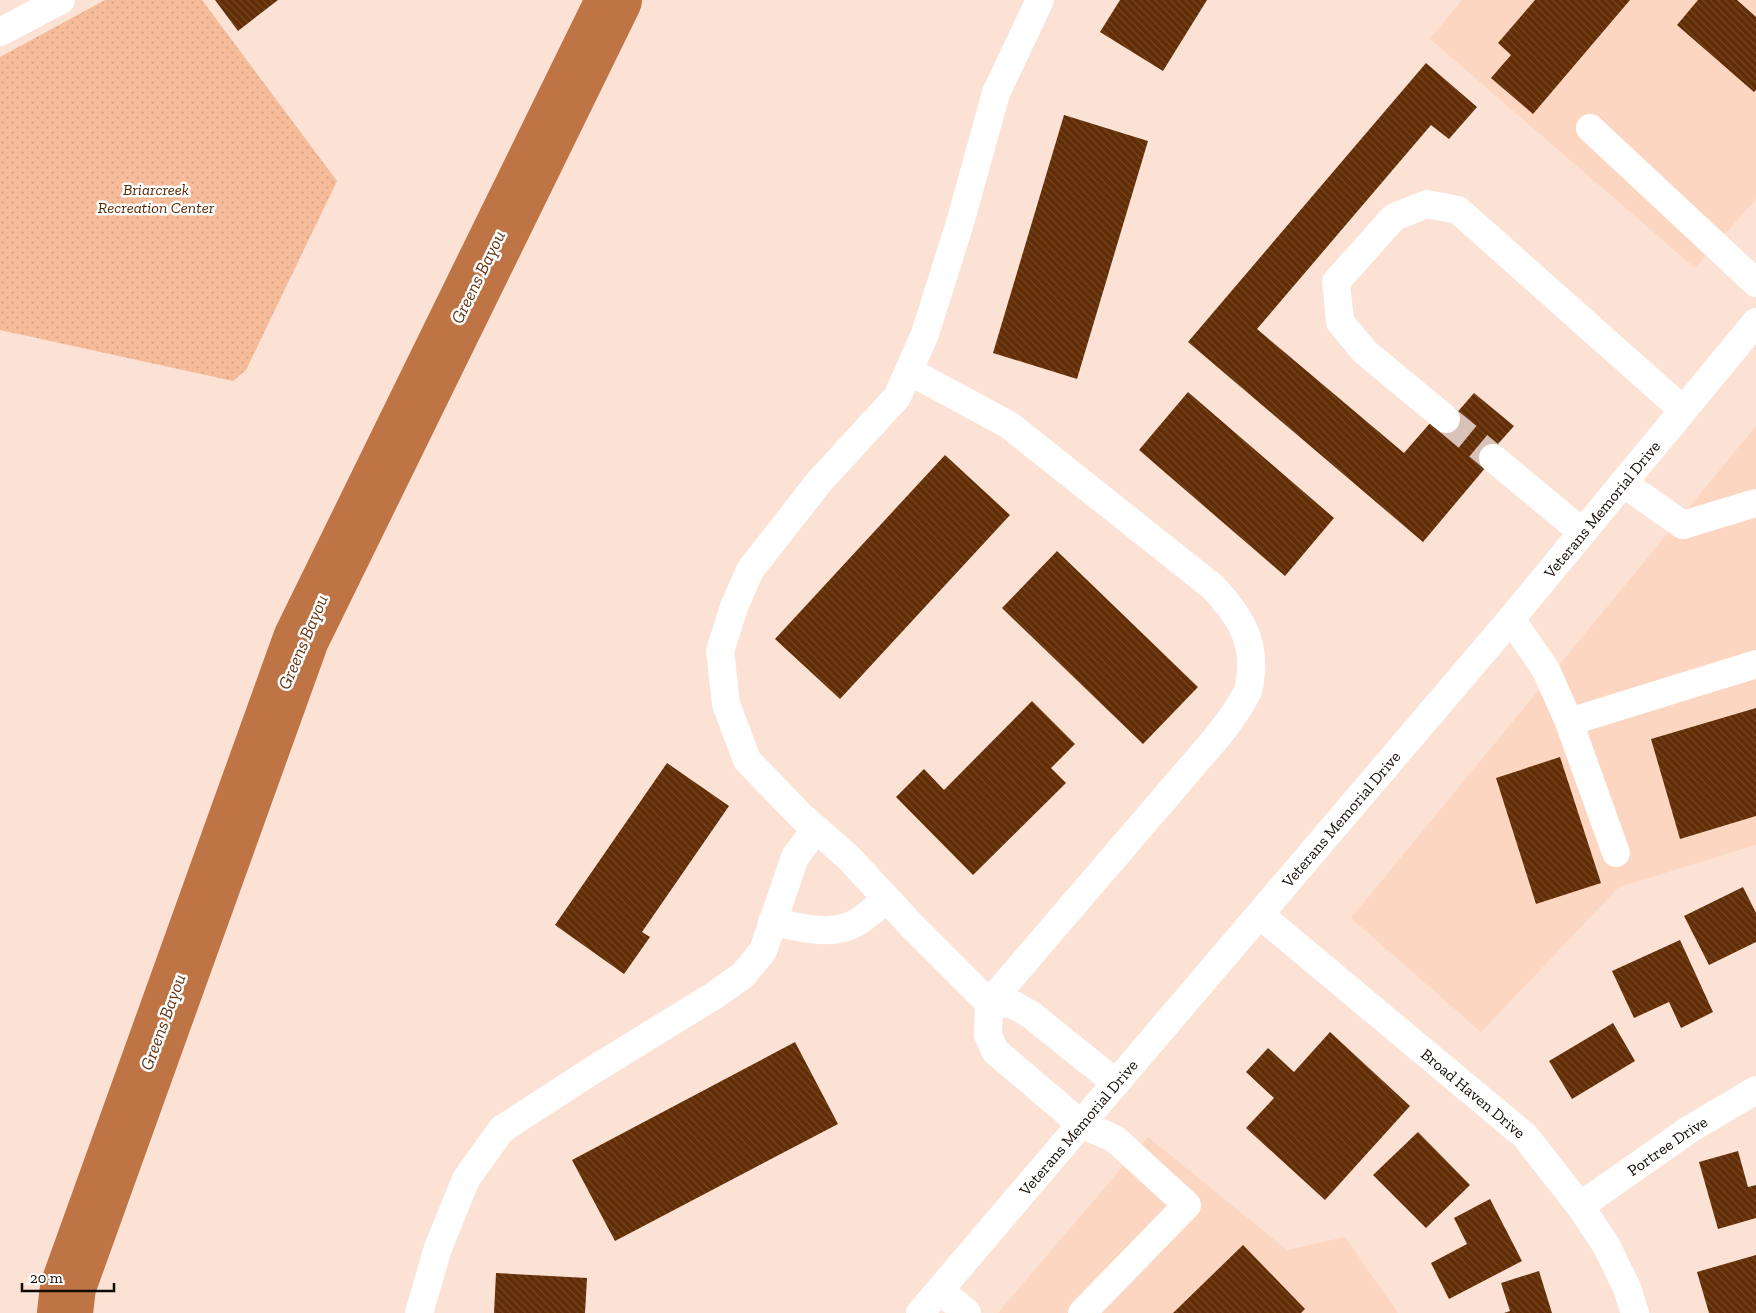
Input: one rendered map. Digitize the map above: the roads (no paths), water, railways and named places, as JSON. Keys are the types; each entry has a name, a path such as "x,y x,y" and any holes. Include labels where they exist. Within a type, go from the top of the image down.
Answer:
{"main road":[{"path":"0,32 61,0"},
{"path":"1040,0 996,93 958,232 925,334 897,397 819,482 750,570 734,607 720,651 726,704 748,760 800,816 848,857 989,1004 1012,1004 1030,1014 1116,1083"},
{"path":"1590,128 1756,283"},
{"path":"1446,419 1366,352 1340,322 1336,282 1394,217 1427,204 1458,210 1683,410"},
{"name":"Veterans Memorial Drive","path":"920,1313 1511,619 1756,322"},
{"path":"909,371 1017,431 1213,587 1233,609 1248,637 1251,666 1249,689 1234,715 989,1004 988,1035 995,1052 1082,1124 1114,1139 1187,1205 1082,1313"},
{"path":"1493,458 1582,532"},
{"path":"1623,483 1683,525 1756,503"},
{"path":"1511,619 1546,670 1569,722 1616,853"},
{"path":"1569,722 1756,664"},
{"path":"419,1313 438,1248 466,1179 502,1129 715,995 743,975 763,951 794,857 816,829"},
{"path":"772,922 804,928 835,930 855,923 887,899"},
{"name":"Broad Haven Drive","path":"1260,915 1525,1136 1580,1206 1606,1245 1627,1288 1636,1313"},
{"name":"Portree Drive","path":"1580,1206 1690,1129 1756,1090"},
{"path":"940,1290 967,1313"}],"waterway":[{"name":"Greens Bayou","path":"65,1313 68,1287 301,639 614,0"}],"tunnel":[{"path":"1446,419 1493,458"}],"park label":[{"name":"Briarcreek Recreation Center","path":"156,198"}]}
